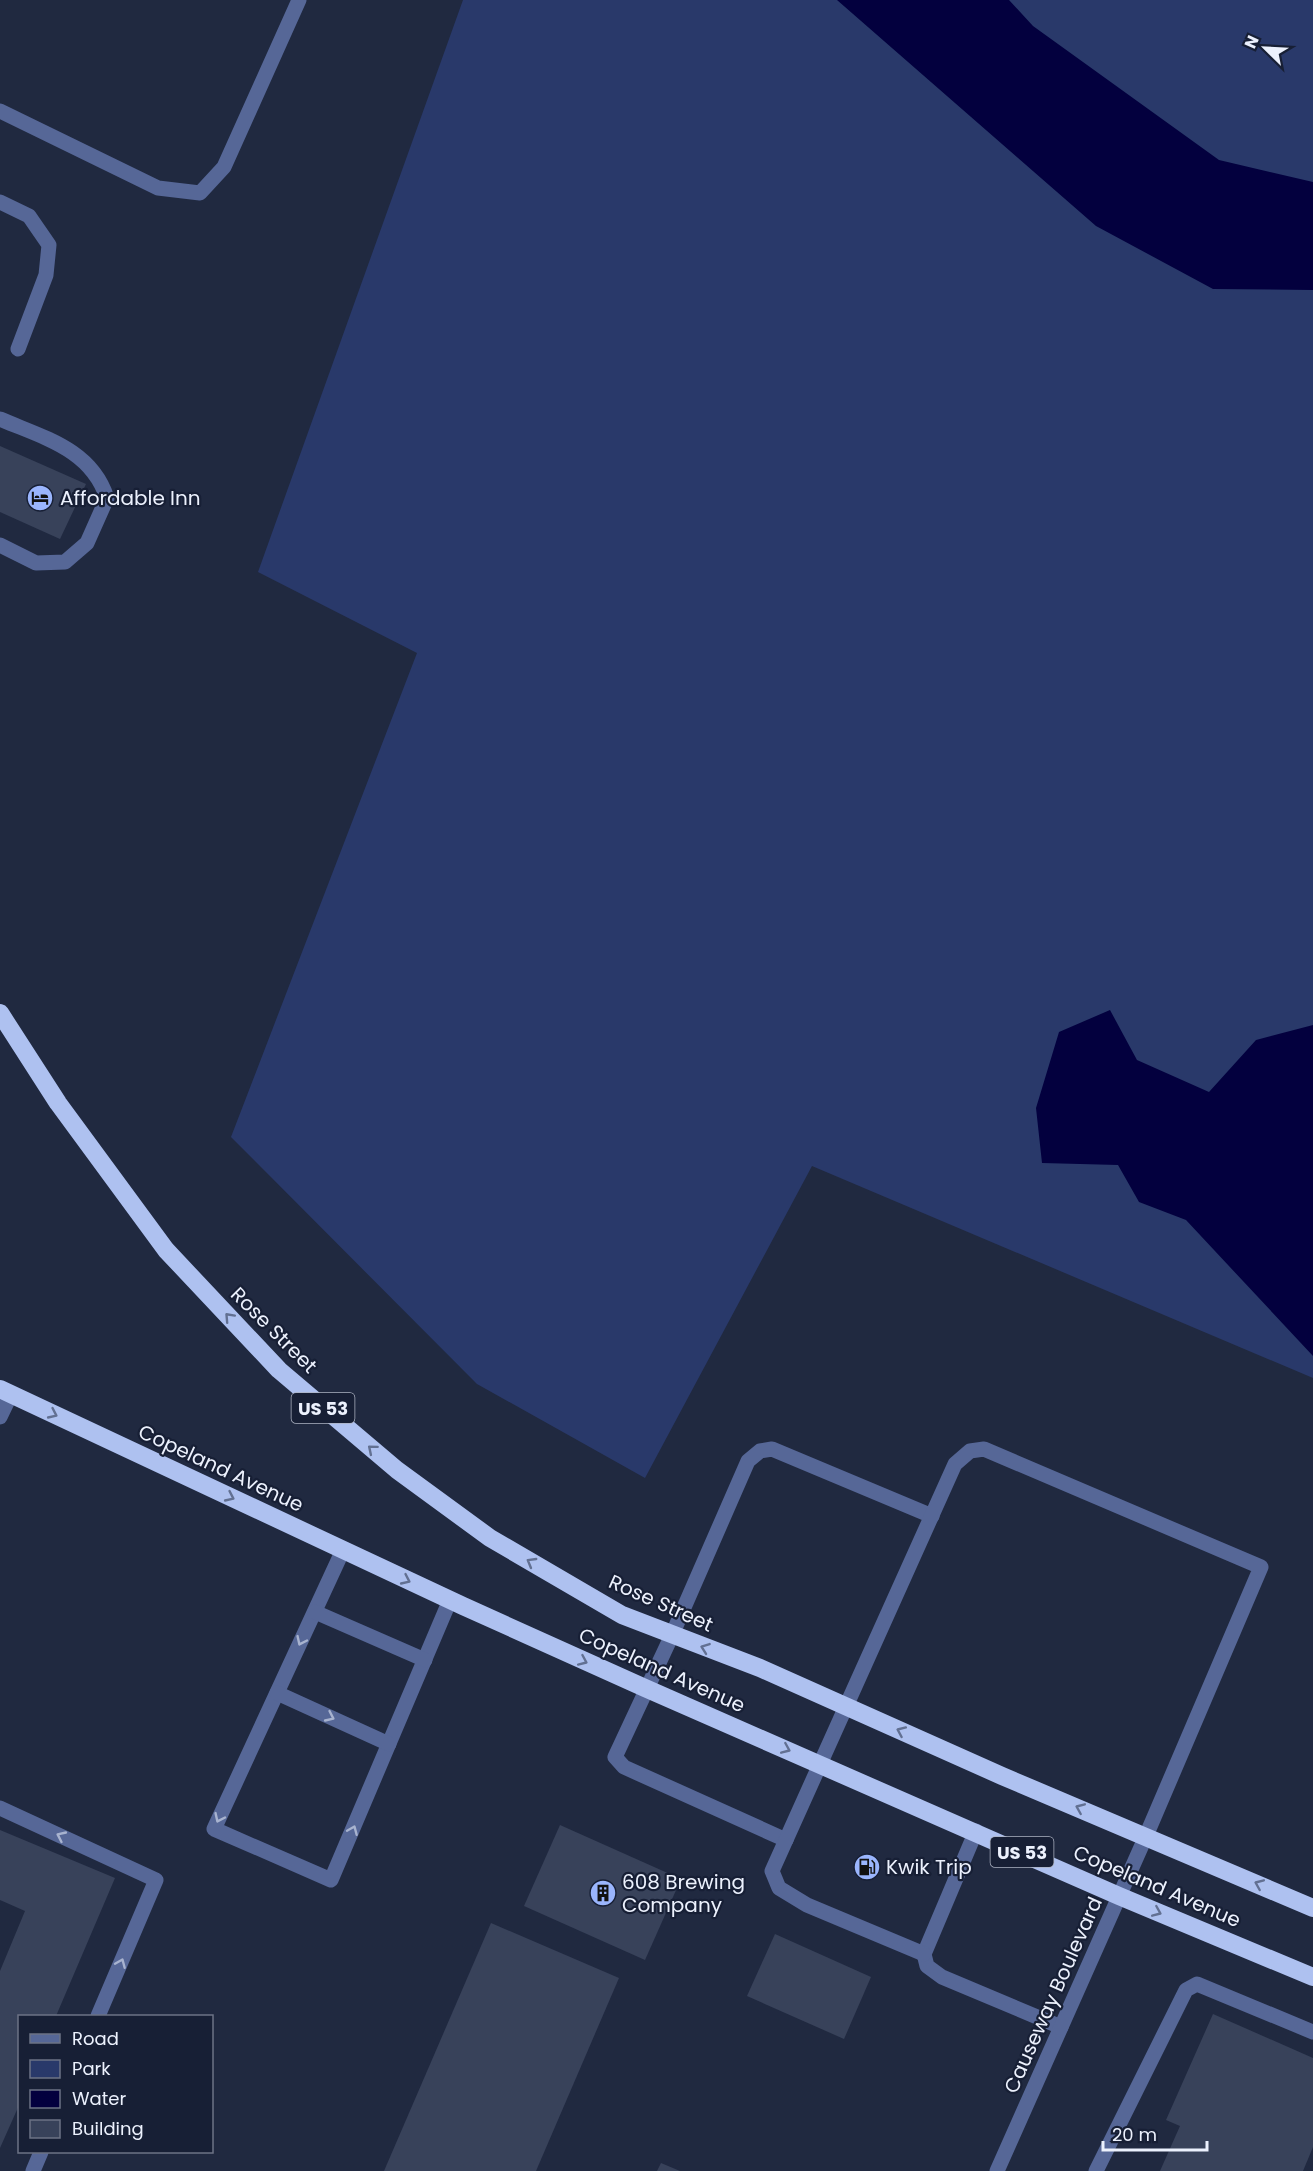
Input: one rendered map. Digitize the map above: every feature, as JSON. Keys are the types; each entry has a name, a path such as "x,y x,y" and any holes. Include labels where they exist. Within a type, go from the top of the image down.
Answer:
{"highway":[{"name":"Rose Street","path":"0,1013 58,1103 166,1250 279,1370 397,1470 490,1538 622,1615 760,1668 847,1707"},
{"name":"Copeland Avenue","path":"5,1391 450,1600 645,1688 1119,1896 1313,1977"},
{"name":"US 53","path":"847,1707 1313,1908"}],"street":[{"path":"0,111 158,188 200,192 224,167 299,0"},
{"path":"0,202 29,216 49,245 46,275 18,349"},
{"path":"0,418 73,451 100,478 107,498 87,543 65,562 36,563 0,545"},
{"path":"0,1417 5,1391"},
{"path":"786,1840 624,1767 615,1757 645,1688 672,1635 748,1461 760,1451 772,1449 932,1516 847,1707 772,1871 779,1888 807,1905 924,1954"},
{"name":"Causeway Boulevard","path":"932,1516 955,1464 970,1451 984,1449 1261,1567 1146,1836 997,2171"},
{"path":"343,1550 214,1829 331,1880 450,1600"},
{"path":"315,1612 425,1660"},
{"path":"277,1693 389,1744"},
{"path":"0,1808 156,1880 98,2015"},
{"path":"976,1832 924,1954 927,1966 942,1977 1061,2027"},
{"path":"1096,2171 1186,1990 1197,1984 1313,2032"},
{"path":"33,2171 40,2153"}],"green space":[{"path":"463,0 1313,0 1313,1378 812,1166 645,1478 477,1384 231,1137 417,653 258,572"}],"water":[{"path":"837,0 1009,0 1033,26 1219,160 1313,182 1313,290 1213,289 1096,226"},
{"path":"1110,1010 1137,1060 1209,1092 1256,1040 1313,1025 1313,1356 1186,1220 1139,1202 1118,1165 1042,1163 1036,1108 1059,1032"}],"building":[{"name":"Affordable Inn","path":"0,446 86,484 60,539 0,512"},
{"name":"608 Brewing Company","path":"560,1825 681,1879 645,1960 524,1906"},
{"path":"0,1830 115,1878 56,2015 18,2015 18,2108 0,2148 0,1971 25,1911 0,1900"},
{"path":"491,1923 619,1978 536,2171 384,2171"},
{"path":"775,1934 871,1977 844,2039 747,1996"},
{"path":"1213,2014 1313,2058 1313,2147 1303,2171 1160,2171 1180,2126 1166,2120"},
{"path":"661,2163 680,2171 657,2171"}],"place":[{"name":"Affordable Inn","path":"40,498"},
{"name":"Kwik Trip","path":"867,1867"},
{"name":"608 Brewing Company","path":"603,1893"}]}
